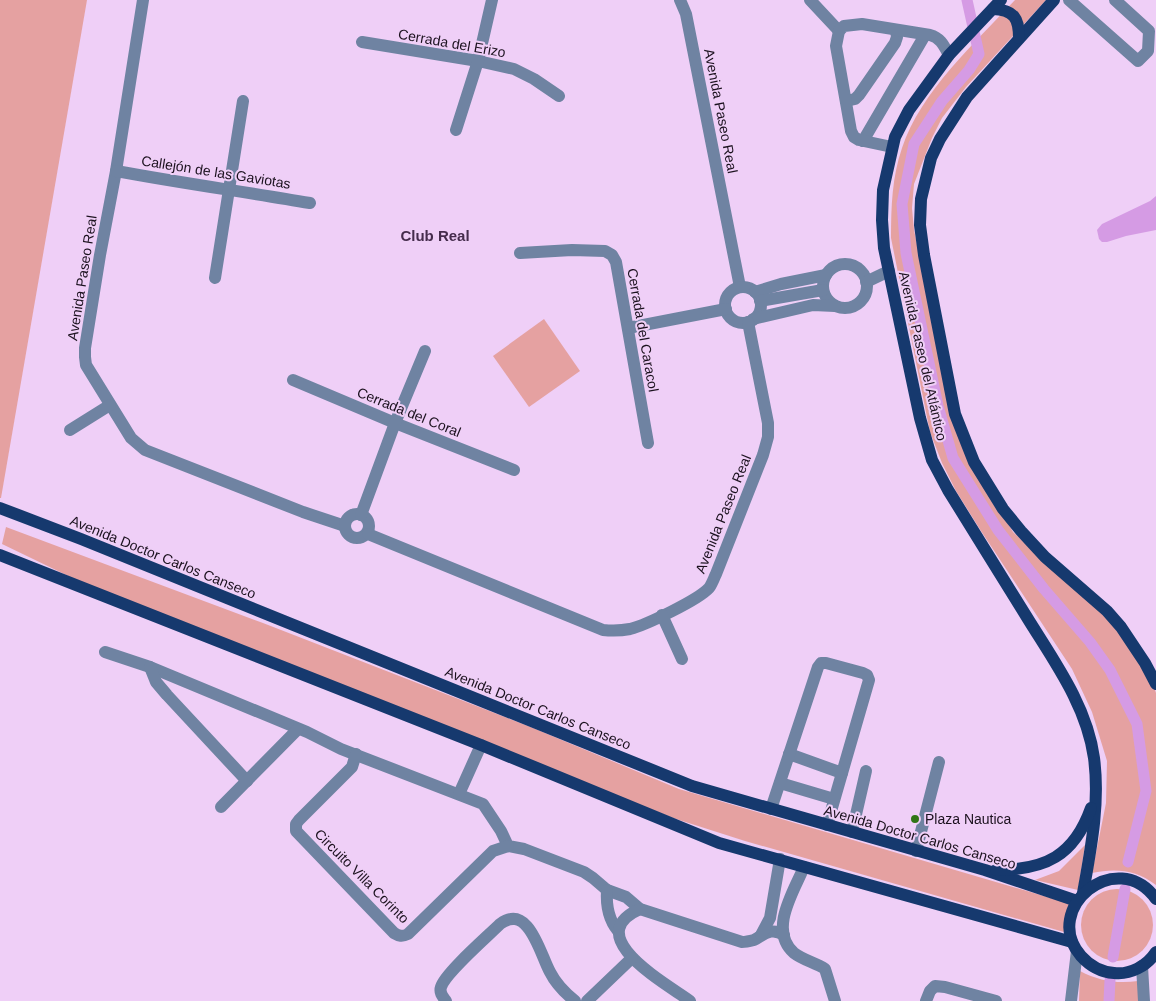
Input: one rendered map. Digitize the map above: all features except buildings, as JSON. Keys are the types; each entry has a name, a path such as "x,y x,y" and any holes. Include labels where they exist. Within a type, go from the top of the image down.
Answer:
{"main road":[{"name":"Avenida Paseo del Atlántico","path":"1054,0 967,98 940,139 931,158 922,199 920,224 924,256 955,414 974,462 1003,508 1045,557 1107,611 1121,627 1145,663 1156,684"},
{"name":"Avenida Paseo del Atlántico","path":"997,4 949,55 909,110 895,137 883,190 882,220 884,248 920,418 932,460 948,490 1058,668 1076,701 1088,732 1094,757 1096,819 1080,897 1071,914 1070,928 1075,947"},
{"path":"997,4 1010,12 1019,24 1019,38"},
{"name":"Avenida Doctor Carlos Canseco","path":"0,508 692,786 1080,897"},
{"path":"0,555 481,745 719,843 780,859 1075,947 1087,962 1099,970 1114,974 1148,966 1156,952"},
{"path":"985,870 1031,868 1048,862 1062,853 1076,840 1086,824 1096,794"},
{"path":"1080,897 1095,884 1110,879 1124,879 1139,883 1151,892 1156,899"}],"street":[{"name":"Avenida Paseo Real","path":"143,0 85,348 86,365 131,438 145,450 303,512 345,526"},
{"path":"456,130 478,61 492,0"},
{"name":"Avenida Paseo Real","path":"680,0 686,14 692,42 740,287"},
{"path":"810,0 839,31"},
{"path":"1069,0 1138,61 1148,51 1148,30 1115,0"},
{"path":"892,147 863,141 854,137 836,46 839,31 844,26 853,24 937,37 949,55"},
{"path":"846,101 854,99 864,88 895,43 897,37 896,30"},
{"path":"863,141 925,35"},
{"name":"Cerrada del Erizo","path":"362,42 478,61 514,69 559,96"},
{"path":"215,278 243,101"},
{"name":"Callejón de las Gaviotas","path":"116,170 174,182 310,203"},
{"name":"Cerrada del Caracol","path":"520,253 572,250 605,251 612,255 616,262 648,443"},
{"path":"751,320 759,311 758,297 751,289 740,287 730,292 727,297 726,309 728,314 737,322 751,320 813,305 849,308 855,306 865,295 867,288 863,275 852,266 844,264 837,266 826,275 781,284 758,297"},
{"path":"866,282 889,271"},
{"path":"826,275 823,290 829,302 835,306"},
{"path":"758,297 823,290"},
{"path":"628,328 726,309"},
{"name":"Avenida Paseo Real","path":"368,534 603,630 617,631 632,628 662,615 701,594 709,587 716,574 763,455 768,437 768,423 751,320"},
{"path":"361,514 395,423 425,351"},
{"name":"Cerrada del Coral","path":"293,380 514,470"},
{"path":"70,430 110,405"},
{"path":"361,514 368,520 370,525 368,534 356,539 348,534 345,526 348,518 361,514"},
{"path":"662,615 682,659"},
{"path":"105,652 150,667 356,754 483,804 501,831 508,846 524,849 584,872 606,890 626,897 640,909 742,942 753,940 773,930 784,935"},
{"path":"771,809 818,667 822,663 826,663 863,672 869,680 827,825"},
{"path":"150,667 156,682 167,695 247,781"},
{"path":"222,807 298,729"},
{"path":"459,794 481,745"},
{"name":"Circuito Villa Corinto","path":"356,754 352,767 298,820 296,831 394,933 404,937 408,934 492,851 508,846"},
{"path":"789,754 842,772"},
{"path":"916,850 939,762"},
{"path":"852,832 866,771"},
{"path":"780,783 834,799"},
{"path":"760,935 770,918 780,859"},
{"path":"804,867 784,915 784,935 788,946 795,954 825,969 835,1001"},
{"path":"606,890 606,900 611,922 618,931 620,941 632,958 662,983 690,1001"},
{"path":"618,931 622,921 640,909"},
{"path":"446,1001 440,989 451,972 500,924 508,919 513,919 521,920 529,928 550,974 563,991 576,1001"},
{"path":"1071,1001 1075,947"},
{"path":"587,1001 632,958"},
{"path":"1144,1001 1148,966"},
{"path":"926,1001 930,991 935,986 996,1001"}],"shaded area":[{"path":"0,0 87,0 1,498 0,498"},
{"path":"1015,0 1046,0 966,87 942,118 914,184 912,208 914,230 932,318 973,463 1013,532 1063,579 1117,625 1152,680 1156,693 1156,885 1141,876 1126,871 1092,873 1106,803 1107,761 1092,712 1072,669 981,531 956,491 942,463 930,432 891,238 894,181 902,148 911,127 936,87"},
{"path":"1156,196 1156,230 1107,242 1102,242 1099,239 1097,230 1102,224 1150,201"},
{"path":"544,319 580,371 529,407 493,356"},
{"path":"6,527 263,623 533,728 679,789 1071,904 1064,932 745,841 673,818 118,600 2,544"},
{"path":"1085,845 1078,890 1035,880 1059,871"},
{"path":"1117,889 1137,895 1147,905 1153,925 1147,945 1137,955 1117,961 1097,955 1087,945 1081,925 1087,905 1097,895"},
{"path":"1080,971 1109,981 1138,981 1138,1001 1079,1001"}],"waterway":[{"path":"967,0 979,54 969,70 942,101 914,144 902,204 906,253 938,406 953,458 998,530 1044,589 1090,642 1110,670 1137,724 1146,791 1128,862"},
{"path":"1113,957 1125,889"},
{"path":"1109,1001 1110,980"}],"place":[{"name":"Plaza Nautica","path":"915,819"}],"district":[{"name":"Club Real","path":"435,236"}]}
